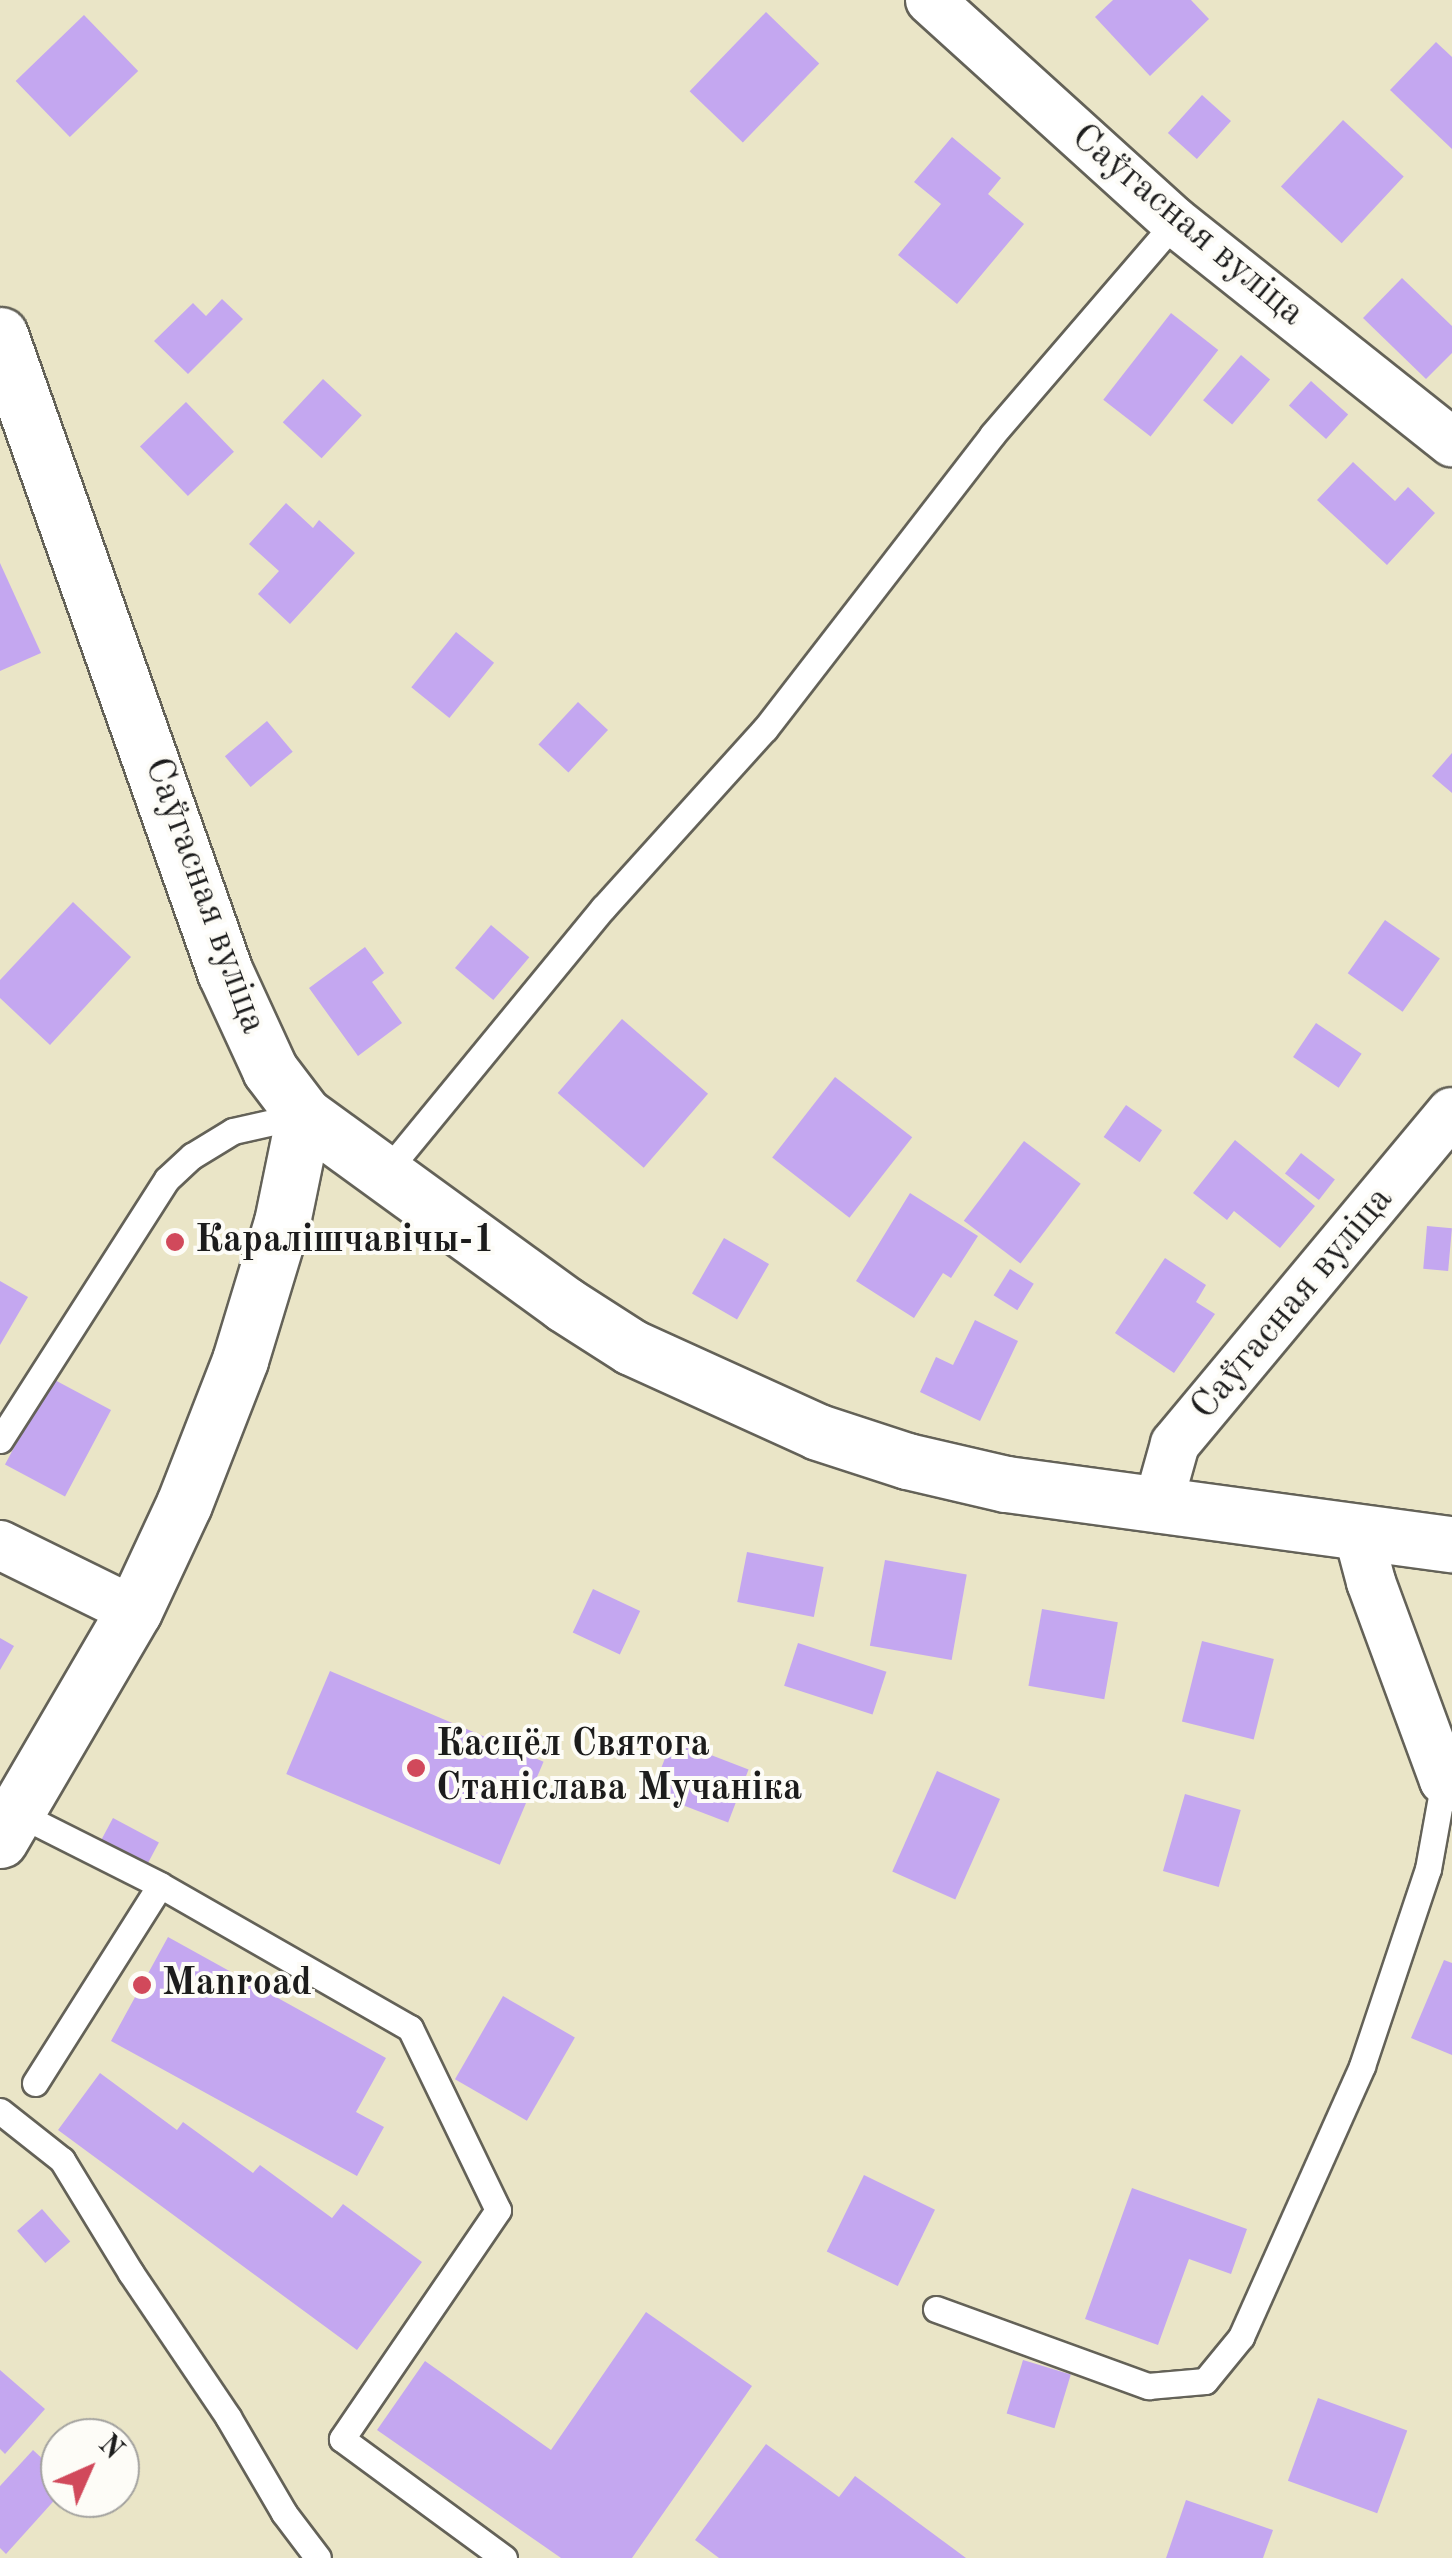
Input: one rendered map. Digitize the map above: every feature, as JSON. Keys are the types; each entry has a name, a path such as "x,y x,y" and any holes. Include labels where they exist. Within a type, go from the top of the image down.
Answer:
{"main road":[{"name":"Саўгасная вуліца","path":"0,335 225,972 270,1070 304,1115 564,1304 631,1347 803,1425 907,1462 1006,1484 1156,1508 1452,1544"},
{"path":"8,1826 134,1611 184,1504 240,1360 282,1222 304,1115"}],"street":[{"name":"Саўгасная вуліца","path":"930,0 1175,222 1452,442"},
{"name":"Саўгасная вуліца","path":"1156,1508 1176,1444 1452,1112"},
{"path":"1358,1533 1371,1582 1448,1784"},
{"path":"0,1545 134,1611"}],"lane":[{"path":"386,1172 602,908 765,729 992,435 1175,222"},
{"path":"0,1440 166,1178 192,1156 234,1131 304,1115"},
{"path":"936,2309 1148,2386 1205,2382 1241,2337 1362,2066 1428,1870 1448,1784"},
{"path":"8,1826 160,1885 410,2028 498,2210 342,2439 504,2558"},
{"path":"35,2082 160,1885"},
{"path":"0,2111 62,2160 130,2273 228,2417 284,2513 318,2558"}],"building":[{"path":"1113,0 1191,0 1209,19 1150,76 1095,17"},
{"path":"766,12 819,63 743,143 690,91"},
{"path":"84,15 138,71 70,137 16,81"},
{"path":"1436,42 1452,57 1452,149 1390,90"},
{"path":"1202,95 1231,121 1197,159 1168,133"},
{"path":"1343,120 1404,177 1342,243 1281,187"},
{"path":"952,137 1001,178 988,194 1024,224 957,304 898,255 941,204 914,182"},
{"path":"1402,278 1452,326 1452,353 1426,379 1363,318"},
{"path":"222,299 243,319 188,374 154,341 193,303 206,316"},
{"path":"1171,313 1218,350 1151,437 1103,400"},
{"path":"1241,355 1270,379 1232,425 1203,400"},
{"path":"323,379 362,415 322,458 283,422"},
{"path":"1311,381 1348,414 1326,439 1289,406"},
{"path":"186,402 234,452 188,496 140,446"},
{"path":"1353,462 1395,501 1408,487 1435,513 1387,565 1317,500"},
{"path":"286,503 313,528 319,520 355,553 290,624 258,594 279,571 249,544"},
{"path":"0,563 41,653 0,671"},
{"path":"456,632 494,663 449,718 411,687"},
{"path":"578,702 608,730 568,772 538,744"},
{"path":"267,721 293,752 251,787 225,756"},
{"path":"1452,753 1452,793 1432,776"},
{"path":"73,902 131,957 50,1045 0,998 0,980"},
{"path":"1385,920 1440,958 1403,1012 1348,973"},
{"path":"491,925 529,957 493,1000 455,968"},
{"path":"365,947 384,973 372,982 402,1023 358,1056 309,988"},
{"path":"622,1019 708,1094 644,1168 558,1093"},
{"path":"1316,1023 1362,1054 1339,1088 1293,1057"},
{"path":"835,1077 912,1137 849,1218 772,1157"},
{"path":"1126,1105 1162,1130 1140,1162 1104,1137"},
{"path":"1235,1140 1315,1206 1280,1248 1234,1211 1227,1220 1193,1193"},
{"path":"1024,1141 1081,1184 1021,1264 964,1221"},
{"path":"1301,1153 1335,1179 1319,1200 1285,1173"},
{"path":"910,1193 978,1236 951,1278 943,1273 914,1318 856,1281"},
{"path":"1427,1226 1452,1228 1448,1271 1423,1269"},
{"path":"724,1238 769,1264 737,1319 692,1293"},
{"path":"1165,1258 1206,1285 1196,1302 1215,1314 1174,1373 1115,1333"},
{"path":"1010,1269 1034,1284 1017,1310 994,1295"},
{"path":"0,1281 28,1297 0,1345"},
{"path":"975,1320 1018,1341 980,1421 920,1392 936,1357 953,1365"},
{"path":"51,1378 111,1410 65,1496 5,1465"},
{"path":"747,1552 824,1567 814,1617 737,1602"},
{"path":"885,1560 967,1574 952,1660 870,1646"},
{"path":"593,1589 640,1611 620,1654 573,1633"},
{"path":"1042,1609 1118,1622 1104,1699 1028,1686"},
{"path":"0,1638 14,1646 0,1670"},
{"path":"1202,1641 1274,1659 1254,1739 1182,1722"},
{"path":"798,1643 886,1672 873,1715 784,1686"},
{"name":"Касцёл Святога Станіслава Мучаніка","path":"330,1671 544,1762 500,1865 286,1774"},
{"path":"672,1740 749,1769 728,1823 652,1793"},
{"path":"937,1771 1000,1799 955,1900 892,1871"},
{"path":"1185,1794 1241,1810 1219,1887 1163,1871"},
{"path":"113,1818 159,1842 146,1866 100,1842"},
{"path":"168,1937 386,2058 356,2112 384,2127 357,2176 111,2041"},
{"path":"1444,1960 1452,1963 1452,2055 1411,2038"},
{"path":"503,1996 575,2038 527,2121 455,2079"},
{"path":"100,2073 177,2130 183,2122 253,2173 260,2165 332,2218 343,2204 422,2262 357,2350 58,2130"},
{"path":"864,2175 935,2210 898,2286 827,2251"},
{"path":"1132,2188 1247,2229 1231,2274 1189,2259 1158,2345 1085,2319"},
{"path":"42,2209 70,2241 45,2263 17,2231"},
{"path":"646,2312 752,2386 632,2558 561,2558 377,2430 425,2361 551,2450"},
{"path":"1023,2360 1071,2375 1054,2428 1007,2414"},
{"path":"0,2370 45,2409 5,2454 0,2449"},
{"path":"1318,2398 1407,2430 1377,2513 1288,2481"},
{"path":"766,2444 839,2497 855,2476 966,2558 719,2558 695,2540"},
{"path":"33,2450 40,2456 40,2516 6,2554 0,2548 0,2486"},
{"path":"1186,2500 1273,2530 1263,2558 1166,2558"}],"place":[{"name":"Каралішчавічы-1","path":"175,1242"},
{"name":"Касцёл Святога Станіслава Мучаніка","path":"416,1768"},
{"name":"Manroad","path":"142,1985"}]}
